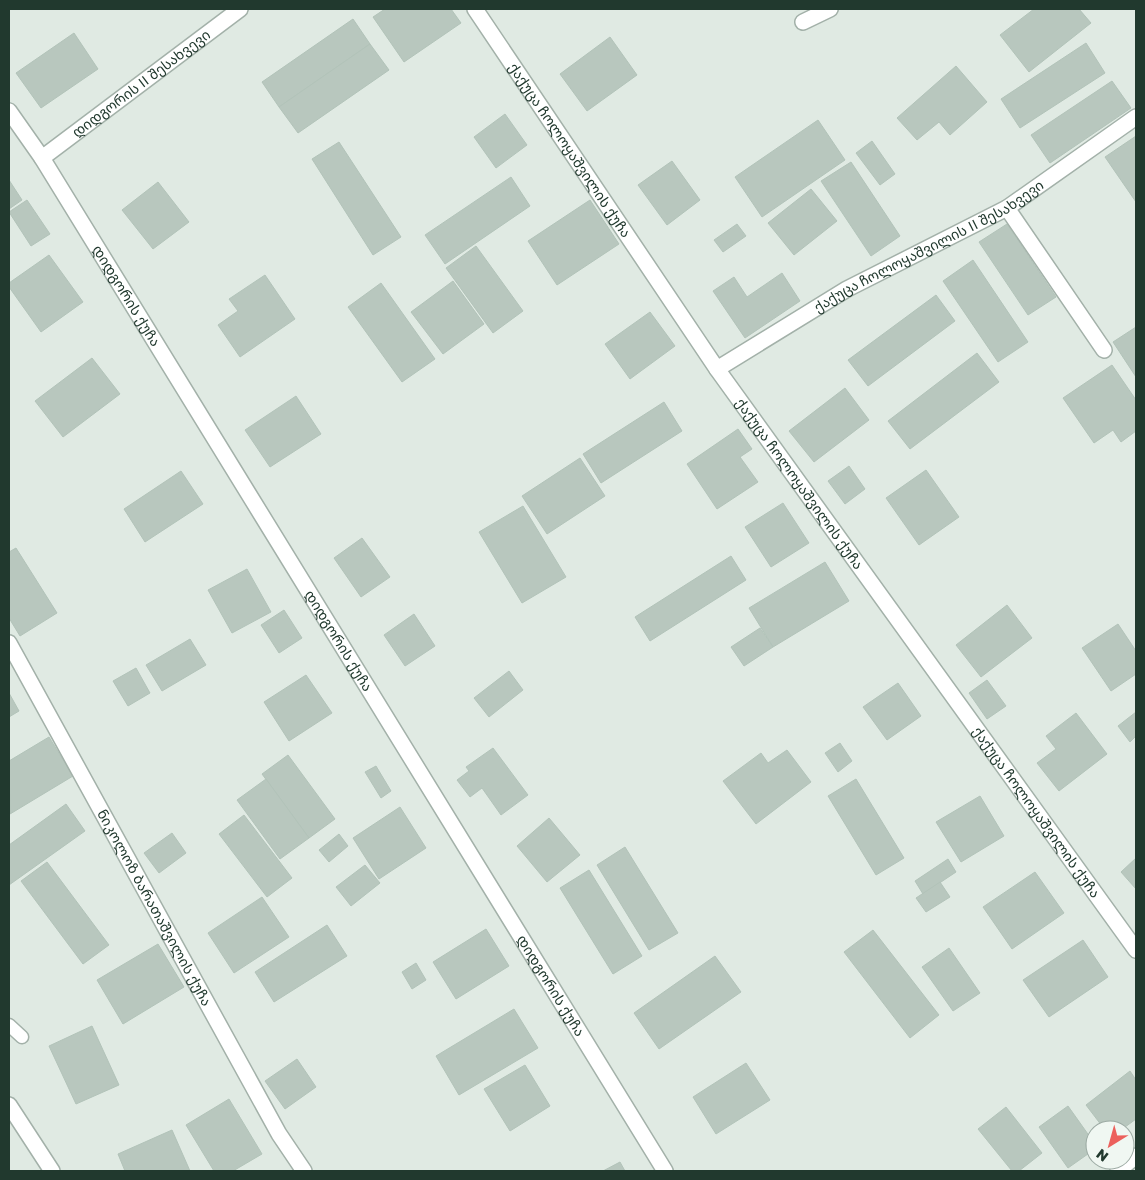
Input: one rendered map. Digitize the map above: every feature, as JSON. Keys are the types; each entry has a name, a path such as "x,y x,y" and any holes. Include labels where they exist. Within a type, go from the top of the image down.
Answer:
{"street":[{"name":"დიდგორის II შესახვევი","path":"42,158 240,9"},
{"name":"ქაქუცა ჩოლოყაშვილის ქუჩა","path":"475,9 717,369 1136,950"},
{"path":"803,22 830,9"},
{"name":"დიდგორის ქუჩა","path":"9,111 42,158 665,1171"},
{"name":"ქაქუცა ჩოლოყაშვილის II შესახვევი","path":"717,369 847,290 1007,208 1136,117"},
{"path":"1007,208 1104,350"},
{"name":"ნიკოლოზ ბარათაშვილის ქუჩა","path":"9,643 279,1134 304,1171"},
{"path":"9,1105 52,1171"},
{"path":"1118,1171 1136,1156"}],"lane":[{"path":"9,1025 22,1037"}],"building":[{"path":"385,9 451,9 461,23 404,62 373,17"},
{"path":"1034,9 1079,9 1091,23 1029,72 1000,35"},
{"path":"353,19 370,44 279,107 262,82"},
{"path":"74,33 98,69 41,108 16,73"},
{"path":"610,37 637,75 587,111 560,74"},
{"path":"1086,43 1105,73 1020,128 1001,99"},
{"path":"370,44 389,70 298,133 279,107"},
{"path":"956,66 987,102 950,135 939,122 917,140 897,118"},
{"path":"1112,81 1131,108 1050,163 1031,135"},
{"path":"505,114 527,145 496,168 474,137"},
{"path":"818,120 845,160 762,217 735,177"},
{"path":"1136,136 1136,202 1105,157"},
{"path":"872,141 895,174 880,185 856,153"},
{"path":"339,142 401,237 373,255 312,159"},
{"path":"672,161 700,200 667,225 638,185"},
{"path":"851,162 900,236 871,256 821,181"},
{"path":"511,177 530,206 445,264 425,235"},
{"path":"9,180 22,200 9,209"},
{"path":"158,182 189,222 153,249 122,210"},
{"path":"811,189 837,221 794,255 768,223"},
{"path":"27,200 50,234 31,246 9,212"},
{"path":"590,200 619,244 557,285 528,241"},
{"path":"737,224 746,236 723,252 714,240"},
{"path":"1007,224 1056,297 1028,315 979,242"},
{"path":"476,246 523,311 493,333 446,268"},
{"path":"49,255 83,302 41,332 9,287 9,283"},
{"path":"973,260 1028,342 998,362 943,281"},
{"path":"782,273 800,301 745,338 713,291 734,277 747,297"},
{"path":"265,275 295,319 240,357 218,325 238,311 229,299"},
{"path":"453,281 484,324 443,354 411,312"},
{"path":"381,283 435,359 402,382 348,307"},
{"path":"936,295 955,321 868,386 848,360"},
{"path":"650,312 675,346 630,379 605,344"},
{"path":"1136,327 1136,377 1113,342"},
{"path":"977,353 999,382 910,449 888,421"},
{"path":"92,358 120,394 63,437 35,401"},
{"path":"1112,365 1136,400 1136,431 1121,442 1113,430 1094,443 1063,398"},
{"path":"845,388 869,420 814,462 789,431"},
{"path":"296,396 321,434 270,467 245,430"},
{"path":"664,402 682,431 601,483 583,454"},
{"path":"738,429 752,449 740,457 758,482 717,509 687,464"},
{"path":"580,458 605,496 547,534 522,496"},
{"path":"849,466 865,489 845,504 828,481"},
{"path":"926,470 959,517 919,545 886,498"},
{"path":"181,471 203,504 145,542 124,509"},
{"path":"783,503 809,543 771,567 745,527"},
{"path":"523,506 566,577 522,603 479,532"},
{"path":"362,538 390,577 361,597 334,558"},
{"path":"16,548 57,613 20,636 9,618 9,552"},
{"path":"731,556 746,580 650,641 635,617"},
{"path":"825,562 849,601 773,647 749,608"},
{"path":"247,569 271,612 232,633 208,590"},
{"path":"1007,605 1032,638 981,677 956,645"},
{"path":"284,610 302,638 279,653 261,625"},
{"path":"414,614 435,646 405,666 384,635"},
{"path":"1118,624 1136,651 1136,674 1111,691 1082,648"},
{"path":"760,628 773,647 744,666 731,647"},
{"path":"190,639 206,665 162,691 146,665"},
{"path":"136,668 150,693 128,706 113,681"},
{"path":"509,671 523,690 489,717 474,698"},
{"path":"306,675 332,713 289,741 264,702"},
{"path":"987,680 1006,706 987,719 969,693"},
{"path":"898,683 921,716 887,740 863,707"},
{"path":"9,693 19,711 9,717"},
{"path":"1136,712 1136,736 1130,742 1118,726"},
{"path":"1076,713 1107,754 1059,791 1037,763 1056,749 1046,736"},
{"path":"49,737 73,776 10,814 9,761"},
{"path":"840,743 852,761 838,772 825,753"},
{"path":"493,748 528,795 501,815 482,788 470,797 457,780 469,771 466,767"},
{"path":"787,750 811,782 756,824 723,781 761,753 768,763"},
{"path":"288,755 335,819 309,838 262,774"},
{"path":"376,766 391,791 381,798 365,772"},
{"path":"266,779 309,838 280,859 237,800"},
{"path":"856,779 904,858 876,875 828,796"},
{"path":"980,796 1004,836 961,862 936,822"},
{"path":"66,804 85,831 9,885 9,845"},
{"path":"400,807 426,848 379,879 353,838"},
{"path":"244,815 292,878 267,897 219,834"},
{"path":"549,818 580,855 547,882 517,846"},
{"path":"172,833 186,853 159,873 144,853"},
{"path":"339,834 348,846 329,862 319,850"},
{"path":"625,847 678,933 649,950 597,865"},
{"path":"1136,858 1136,889 1121,872"},
{"path":"948,859 956,872 923,894 915,881"},
{"path":"47,862 109,945 83,964 21,881"},
{"path":"365,865 380,883 351,906 336,887"},
{"path":"589,870 642,956 613,974 560,888"},
{"path":"1035,872 1064,913 1012,949 983,907"},
{"path":"940,882 950,897 926,912 916,898"},
{"path":"262,897 289,937 234,973 208,933"},
{"path":"327,925 347,956 274,1002 255,972"},
{"path":"486,929 509,966 456,999 433,962"},
{"path":"873,930 939,1015 910,1038 844,952"},
{"path":"1083,940 1108,977 1049,1017 1023,980"},
{"path":"158,944 184,987 123,1024 97,980"},
{"path":"949,948 980,993 953,1011 922,967"},
{"path":"715,956 741,992 659,1049 634,1013"},
{"path":"416,963 426,980 412,989 402,972"},
{"path":"514,1009 538,1048 459,1095 436,1056"},
{"path":"92,1026 119,1085 76,1104 49,1046"},
{"path":"297,1059 316,1087 285,1109 265,1081"},
{"path":"746,1063 770,1100 716,1134 693,1097"},
{"path":"525,1065 550,1106 510,1131 484,1089"},
{"path":"1130,1071 1136,1080 1135,1120 1097,1120 1086,1105"},
{"path":"229,1099 262,1154 233,1171 214,1171 186,1125"},
{"path":"1068,1106 1085,1130 1085,1156 1068,1168 1039,1127"},
{"path":"1006,1107 1042,1153 1019,1171 1012,1171 978,1129"},
{"path":"172,1130 190,1171 125,1171 118,1154"},
{"path":"620,1162 625,1171 603,1171"}]}
